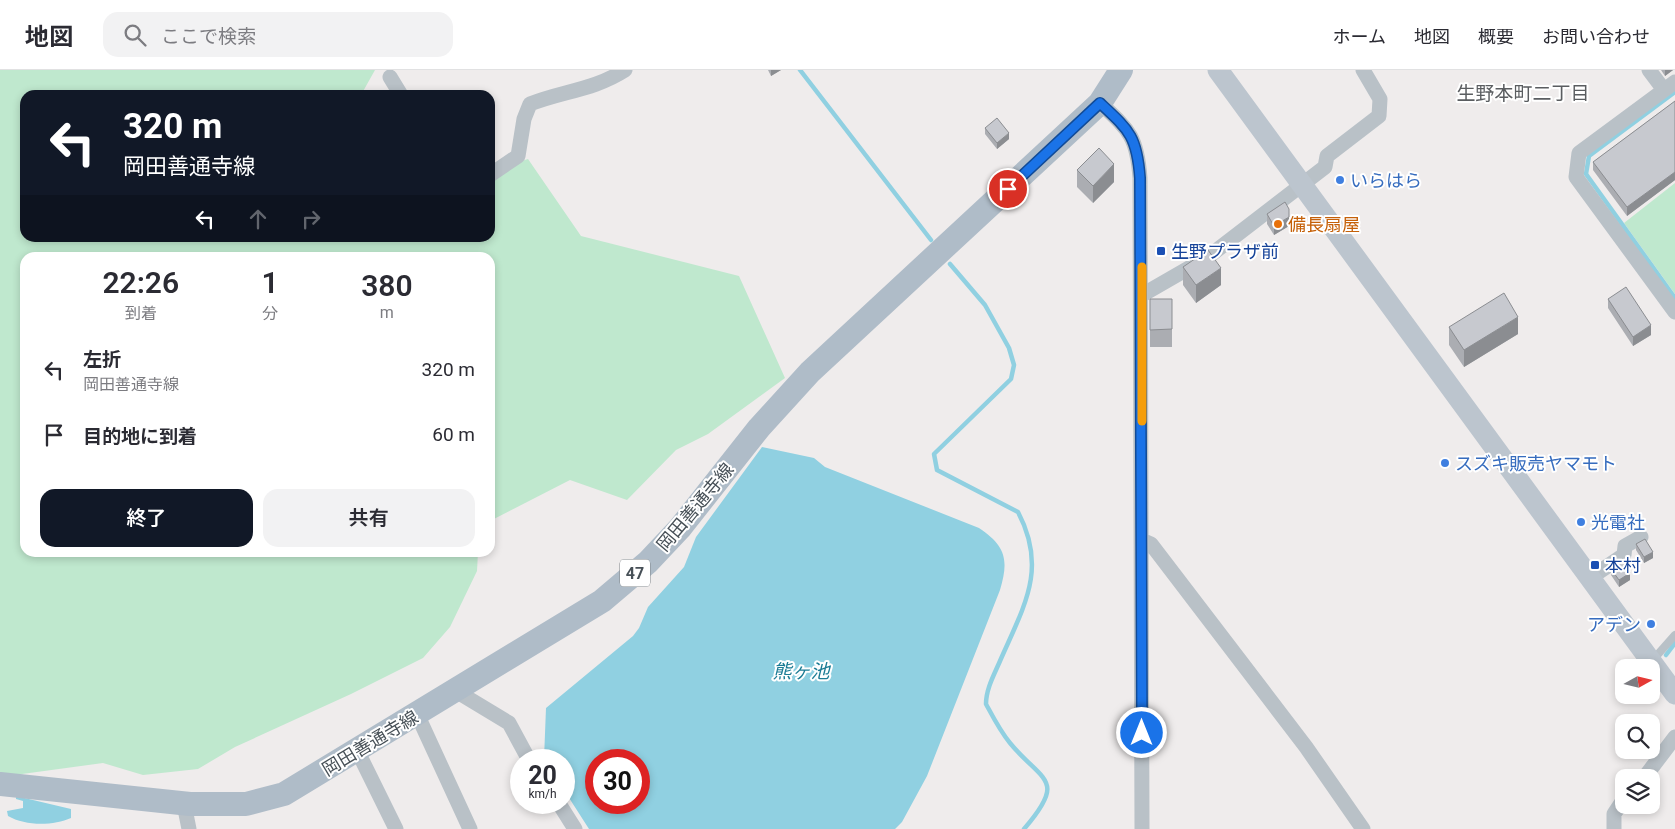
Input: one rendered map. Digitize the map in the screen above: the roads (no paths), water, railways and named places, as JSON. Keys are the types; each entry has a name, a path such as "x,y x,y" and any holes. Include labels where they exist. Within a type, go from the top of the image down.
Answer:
{"main road":[{"name":"岡田善通寺線","path":"0,784 184,804 246,804 284,794 602,601 648,562 680,528 759,428 810,372 1100,103 1121,70"}],"street":[{"path":"495,172 518,156 524,119 530,104 549,96 579,91 608,81 625,70"},
{"path":"1218,70 1651,659"},
{"path":"1142,295 1208,257 1325,166 1327,156 1379,116 1380,99 1363,70"},
{"path":"1649,70 1670,86 1579,153 1576,176 1675,312"},
{"path":"390,77 398,90"},
{"path":"1100,103 1125,127 1134,140 1139,156 1142,295 1142,829"},
{"path":"1590,578 1624,555 1625,546 1641,537"},
{"path":"1142,540 1151,544 1306,746 1363,829"},
{"path":"1660,672 1675,694"},
{"path":"456,691 509,723 523,749"},
{"path":"416,714 470,829"},
{"path":"1651,769 1675,737"},
{"path":"357,750 396,829"},
{"path":"184,804 188,829"},
{"path":"1614,829 1615,812"},
{"path":"566,814 575,829"}],"lane":[{"path":"1654,659 1675,635"}],"water":[{"name":"熊ヶ池","path":"762,447 814,458 825,467 979,528 995,541 1003,554 1004,562 1000,590 927,776 902,822 895,829 589,829 575,807 575,749 544,749 546,708 633,636 639,628 648,607 684,567 696,537"},
{"path":"16,796 71,809 71,818 48,824 22,822 8,816 7,811 23,808 23,801 16,799"}],"waterway":[{"path":"800,70 931,240"},
{"path":"1675,92 1589,156 1586,174 1675,298"},
{"path":"950,264 985,305 1009,348 1014,365 1011,379 934,454 937,470 1018,512 1027,533 1032,570 1029,587 1017,623 991,682 986,704 1006,738 1046,782 1045,800 1024,829"},
{"path":"1666,655 1675,643"}],"place":[{"name":"いらはら","path":"1340,180"},
{"name":"備長扇屋","path":"1278,224"},
{"name":"生野プラザ前","path":"1161,251"},
{"name":"スズキ販売ヤマモト","path":"1445,463"},
{"name":"光電社","path":"1581,522"},
{"name":"本村","path":"1595,565"},
{"name":"アデン","path":"1651,624"}],"district":[{"name":"生野本町二丁目","path":"1523,93"}]}
